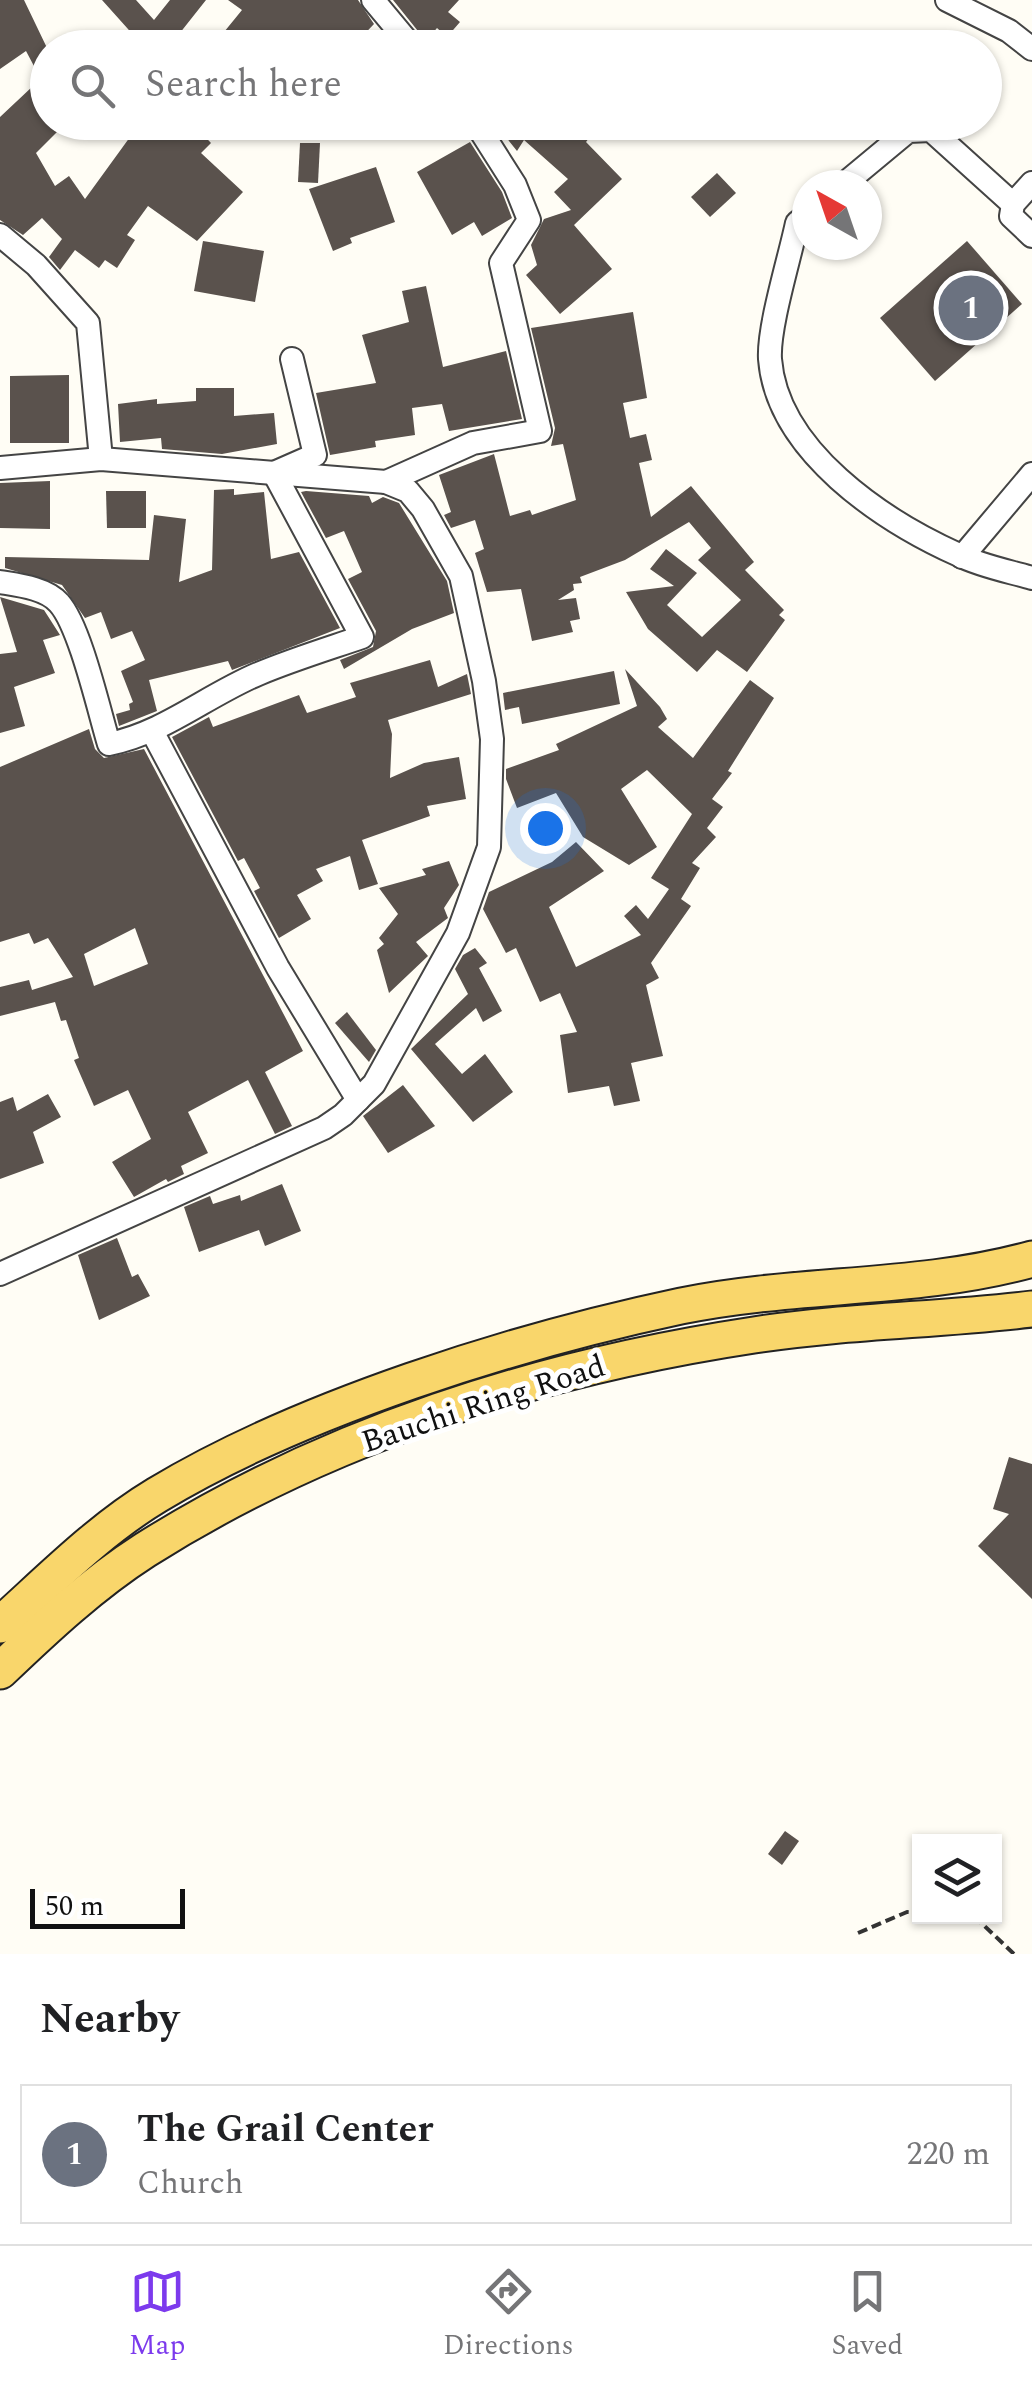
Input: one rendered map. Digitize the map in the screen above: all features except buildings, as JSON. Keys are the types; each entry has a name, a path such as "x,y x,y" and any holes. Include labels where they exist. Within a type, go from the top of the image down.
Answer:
{"main road":[{"name":"Bauchi Ring Road","path":"0,1625 85,1548 156,1496 255,1444 426,1377 681,1306 920,1281 1032,1258"},
{"name":"Bauchi Ring Road","path":"0,1671 50,1623 142,1552 236,1497 352,1444 472,1401 631,1356 757,1334 1032,1309"}],"street":[{"path":"374,0 398,30"},
{"path":"947,0 1009,31 1032,49"},
{"path":"386,482 473,443 540,431 501,262 529,220 515,186 486,140"},
{"path":"860,170 897,140"},
{"path":"941,140 1012,204"},
{"path":"1032,183 1012,204 1012,216 1032,236"},
{"path":"0,235 36,265 88,323 101,459"},
{"path":"792,248 770,358 784,409 826,470 914,532 962,557 1032,578"},
{"path":"274,473 315,455 292,360"},
{"path":"0,468 101,459 386,482 408,490 461,576 492,739 489,847 458,933 374,1084 324,1128 0,1274"},
{"path":"0,582 27,586 58,602 80,650 110,744 153,733 190,707 260,673 362,638 274,473"},
{"path":"962,557 1032,474"},
{"path":"153,733 278,968 358,1100"}],"path":[{"path":"858,1933 912,1912"},
{"path":"982,1924 1014,1954"}],"place":[{"name":"The Grail Center","path":"971,308"}]}
